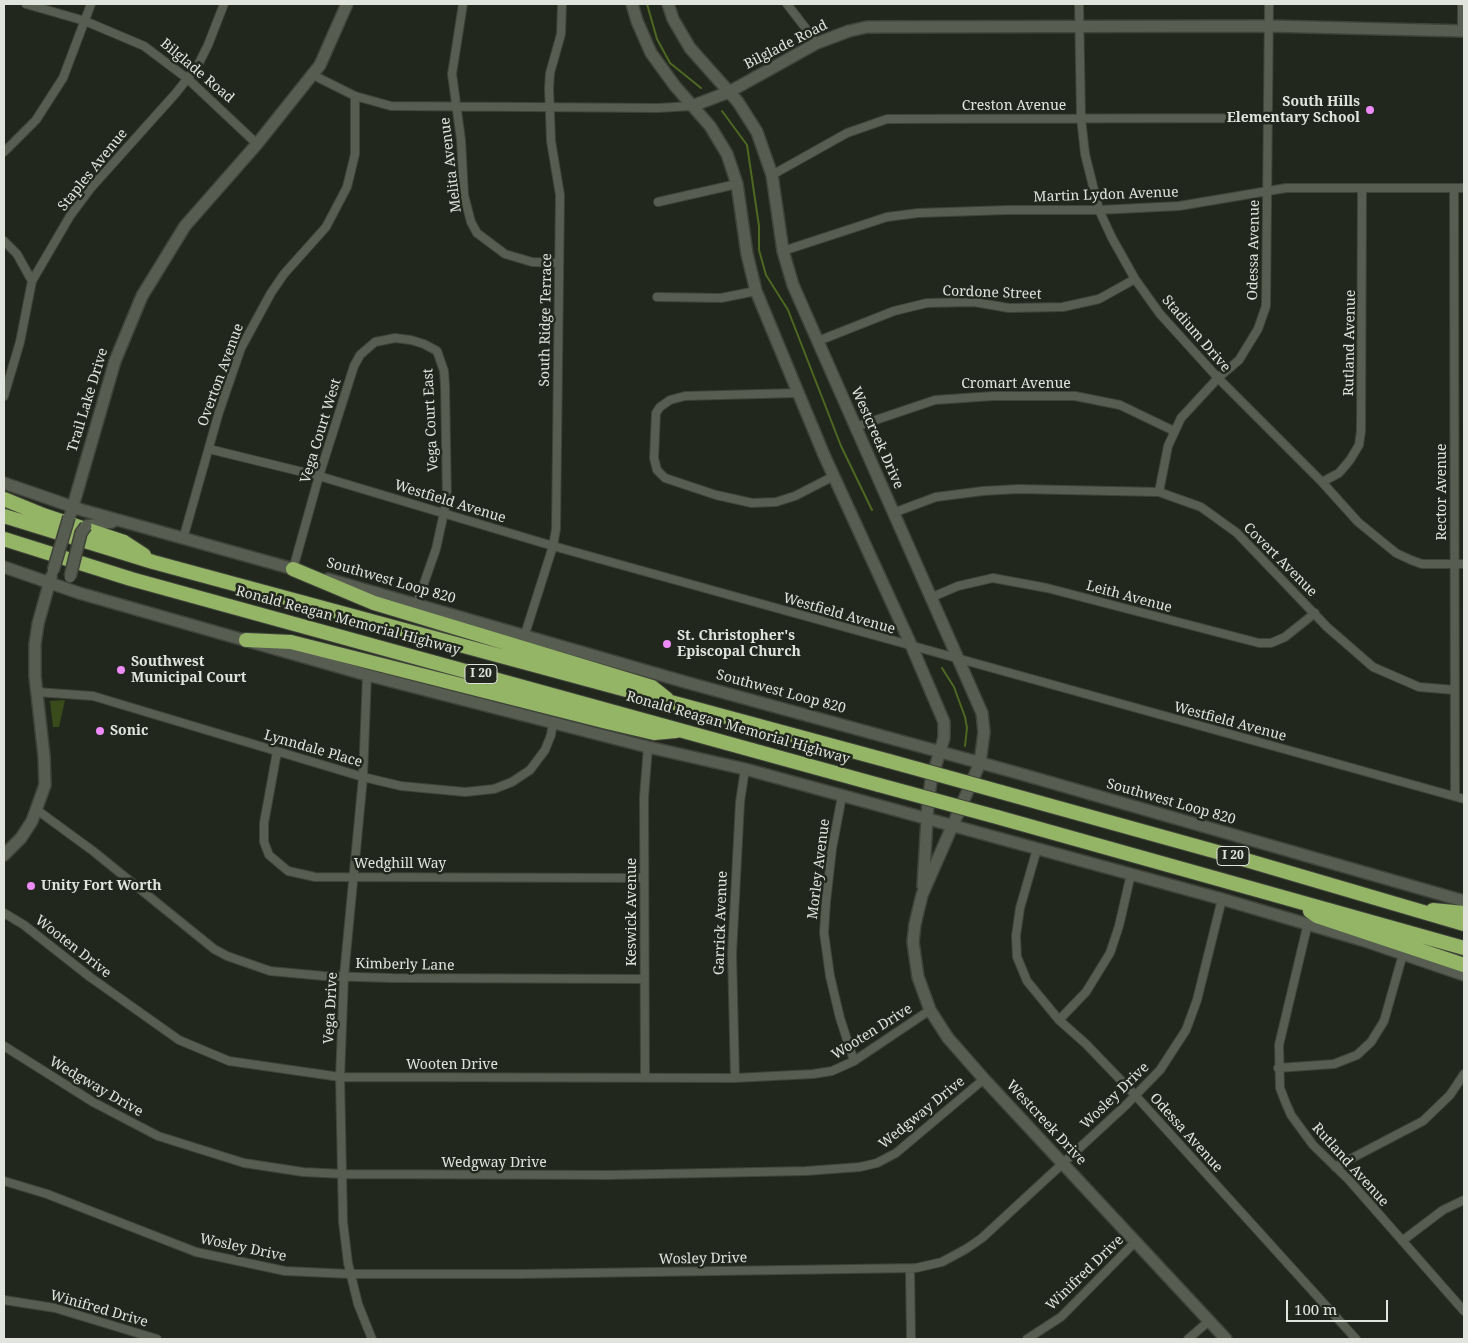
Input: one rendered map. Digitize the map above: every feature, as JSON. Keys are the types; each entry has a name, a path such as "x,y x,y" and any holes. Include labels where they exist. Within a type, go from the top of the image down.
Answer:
{"highway":[{"path":"4,499 43,515 124,542 153,562"},
{"name":"Ronald Reagan Memorial Highway","path":"4,516 153,562 889,761 1464,924"},
{"name":"Ronald Reagan Memorial Highway","path":"4,539 131,579 687,730 1464,948"},
{"path":"293,569 374,603 652,687 671,702"},
{"path":"246,640 291,642 654,733 687,730"},
{"path":"1295,900 1317,916 1464,966"},
{"path":"1415,910 1464,913"}],"street":[{"name":"Bilglade Road","path":"26,4 85,21 144,46 188,79 257,144"},
{"path":"4,152 36,120 63,78 91,4"},
{"name":"Staples Avenue","path":"4,396 20,342 32,280 70,216 90,189 188,79 208,45 224,4"},
{"name":"Trail Lake Drive","path":"4,855 27,830 37,810 44,784 45,772 37,692 35,644 38,624 115,361 142,296 185,226 257,144 320,65 346,4"},
{"name":"Melita Avenue","path":"464,4 452,74 457,105 464,195 471,222 477,233 505,254 532,262 559,263"},
{"name":"South Ridge Terrace","path":"525,634 553,546 556,529 560,195 550,141 549,106 550,73 561,34 562,4"},
{"name":"Westcreek Drive","path":"632,4 637,22 651,53 723,145 731,162 747,254 756,291 834,476 944,722 944,738 941,753 932,781 927,819 922,895 913,942 918,977 930,1010 948,1038 984,1079 1226,1339"},
{"name":"Westcreek Drive","path":"668,4 673,19 690,48 744,110 757,132 772,175 783,251 793,285 982,713 984,732 980,763 954,826 922,895"},
{"path":"787,4 817,44"},
{"name":"Stadium Drive","path":"1079,4 1081,118 1085,154 1099,210 1135,279 1160,314 1218,378 1322,482 1358,522 1396,553 1422,564 1464,564"},
{"name":"Odessa Avenue","path":"1159,492 1174,431 1181,418 1218,378 1240,360 1258,329 1266,306 1269,4"},
{"path":"1462,4 1463,31"},
{"name":"Bilglade Road","path":"311,74 355,96 391,106 658,108 692,106 729,92 817,44 849,31 884,26 1269,26 1463,31"},
{"name":"Overton Avenue","path":"183,539 229,381 255,319 284,274 326,227 348,188 355,154 355,96"},
{"name":"Creston Avenue","path":"772,175 847,133 887,119 1269,118"},
{"path":"658,202 736,184"},
{"name":"Rutland Avenue","path":"1322,482 1339,474 1350,460 1359,445 1361,431 1362,188"},
{"name":"Rector Avenue","path":"1454,188 1455,796"},
{"name":"Martin Lydon Avenue","path":"783,251 887,218 918,213 1008,210 1099,210 1179,206 1268,189 1464,188"},
{"path":"4,241 17,254 32,280"},
{"name":"Cordone Street","path":"818,341 894,311 927,303 974,302 1017,308 1063,306 1099,299 1135,279"},
{"path":"657,297 721,298 756,291"},
{"name":"Vega Court West","path":"293,569 319,476 360,355 375,342 384,339 411,340"},
{"name":"Vega Court East","path":"411,340 424,344 436,351 444,371 445,513 436,549 417,603"},
{"path":"798,393 685,396 670,400 660,406 656,412 654,458 657,470 666,478 716,495 752,503 776,502 795,496 834,476"},
{"name":"Cromart Avenue","path":"855,427 935,400 963,397 1075,396 1120,405 1174,431"},
{"name":"Westfield Avenue","path":"209,449 319,476 553,546 1464,799"},
{"name":"Southwest Loop 820","path":"4,483 71,512 122,521 417,603 685,682 980,763 1464,901"},
{"name":"Covert Avenue","path":"893,513 936,497 983,491 1018,489 1159,492 1200,507 1232,529 1250,544 1348,647 1373,667 1420,687 1455,690"},
{"path":"79,593 72,585 70,577 81,533 86,526 96,523 122,521"},
{"path":"4,566 51,577 79,593 367,675 648,747 745,769 1308,923 1464,975"},
{"name":"Leith Avenue","path":"930,598 958,586 993,578 1047,588 1259,643 1271,643 1285,637 1315,613"},
{"name":"Vega Drive","path":"367,675 363,777 344,976 340,1077 343,1222 350,1274 358,1304 372,1339"},
{"name":"Lynndale Place","path":"37,692 93,696 363,777 424,790 465,792 494,789 512,782 530,770 539,760 551,735 553,722"},
{"name":"Keswick Avenue","path":"645,1078 644,797 648,747"},
{"name":"Wedghill Way","path":"277,752 264,823 264,842 269,855 282,868 300,875 644,878"},
{"name":"Garrick Avenue","path":"735,1078 732,954 740,802 745,769"},
{"name":"Morley Avenue","path":"842,796 832,849 824,933 836,1001 854,1061"},
{"name":"Kimberly Lane","path":"37,810 93,851 183,926 227,956 270,971 344,976 644,979"},
{"name":"Odessa Avenue","path":"1037,849 1020,908 1016,936 1017,958 1027,981 1059,1020 1086,1044 1135,1095 1356,1339"},
{"path":"1059,1020 1086,992 1110,953 1119,926 1131,874"},
{"name":"Wosley Drive","path":"4,1181 47,1194 93,1213 214,1257 285,1271 350,1274 910,1269 942,1262 966,1249 1062,1163 1160,1070 1186,1030 1197,1000 1222,899"},
{"name":"Wooten Drive","path":"4,912 24,925 132,1008 179,1040 229,1060 340,1077 735,1078 813,1074 832,1071 854,1061 930,1010"},
{"name":"Rutland Avenue","path":"1308,923 1282,1027 1278,1068 1280,1088 1292,1115 1313,1145 1336,1166 1464,1310"},
{"path":"1278,1068 1334,1064 1357,1055 1371,1042 1384,1021 1403,954"},
{"name":"Wedgway Drive","path":"4,1046 93,1102 158,1136 244,1163 303,1172 343,1174 609,1175 806,1171 860,1167 877,1163 896,1154 984,1079"},
{"path":"1336,1166 1423,1121 1450,1095 1464,1074"},
{"path":"1402,1241 1443,1210 1464,1200"},
{"name":"Winifred Drive","path":"1027,1339 1061,1316 1136,1241"},
{"path":"910,1269 911,1339"},
{"name":"Winifred Drive","path":"4,1300 55,1308 157,1339"},
{"path":"1188,1339 1209,1321"}],"green space":[{"path":"65,700 59,727 53,727 50,701"}],"waterway":[{"path":"647,4 657,39 670,63 701,88"},
{"path":"722,111 747,145 759,226 759,250 766,275 788,310 841,446 872,510"},
{"path":"942,668 954,687 965,717 967,728 965,746"}],"place":[{"name":"South Hills Elementary School","path":"1370,110"},
{"name":"St. Christopher's Episcopal Church","path":"667,644"},
{"name":"Southwest Municipal Court","path":"121,670"},
{"name":"Sonic","path":"100,731"},
{"name":"Unity Fort Worth","path":"31,886"}]}
